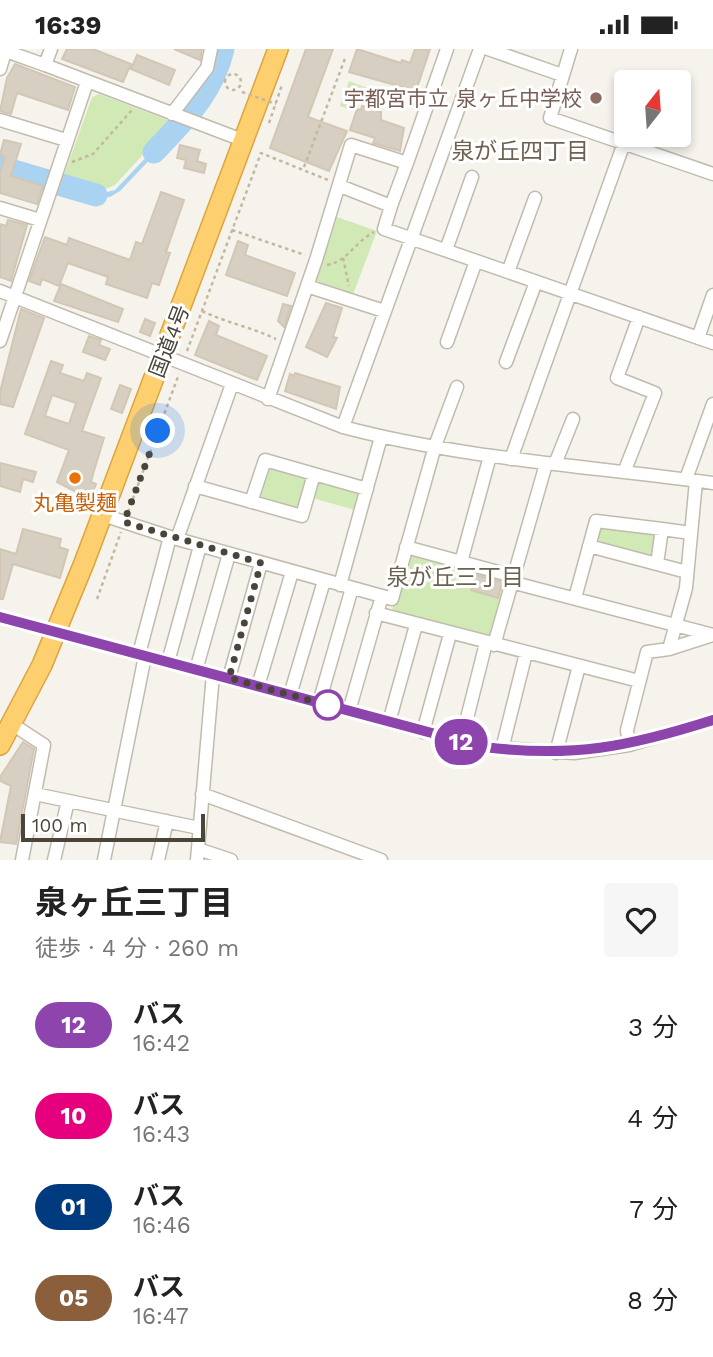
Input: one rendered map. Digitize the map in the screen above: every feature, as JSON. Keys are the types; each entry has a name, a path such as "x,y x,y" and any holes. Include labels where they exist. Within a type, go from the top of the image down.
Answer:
{"highway":[{"name":"国道4号","path":"0,745 56,632 103,515 278,49"}],"street":[{"path":"45,65 51,49"},
{"path":"172,114 207,68 211,49"},
{"path":"447,49 384,229 713,343"},
{"path":"343,427 409,238 480,49"},
{"path":"488,49 562,75"},
{"path":"570,49 550,118 614,140"},
{"path":"0,69 3,50 245,141"},
{"path":"0,341 13,295 88,82"},
{"path":"0,120 66,140"},
{"path":"268,399 316,262 351,145 407,163"},
{"path":"511,459 623,147"},
{"path":"635,147 713,174"},
{"path":"446,250 472,177"},
{"path":"340,186 391,206"},
{"path":"508,272 535,198"},
{"path":"0,208 40,220"},
{"path":"447,341 476,261"},
{"path":"506,362 536,282"},
{"path":"307,286 384,311"},
{"path":"0,291 343,427 381,437 490,456 625,470 713,483"},
{"path":"698,338 713,295"},
{"path":"625,470 655,393 617,378 639,317"},
{"path":"104,860 142,655 174,538 232,384"},
{"path":"103,515 200,546 392,599 435,446 457,387"},
{"path":"669,649 687,572 691,533 691,480 713,404"},
{"path":"461,742 490,644 551,464 573,419"},
{"path":"320,703 381,437"},
{"path":"461,562 490,456"},
{"path":"251,502 265,460 367,489"},
{"path":"195,486 302,516 314,474"},
{"path":"575,598 596,521 691,533"},
{"path":"657,564 662,529"},
{"path":"589,545 687,572"},
{"path":"169,662 200,546"},
{"path":"406,547 575,598 713,635 669,649 647,652 627,730 629,745"},
{"path":"196,670 229,554"},
{"path":"229,678 261,563"},
{"path":"258,686 292,572"},
{"path":"290,695 324,581"},
{"path":"348,711 382,596"},
{"path":"376,613 639,681"},
{"path":"0,617 461,742 502,749 556,753 629,745 713,720"},
{"path":"389,722 416,625"},
{"path":"424,732 450,634"},
{"path":"502,749 526,653"},
{"path":"556,753 579,666"},
{"path":"213,674 197,854 232,860"},
{"path":"12,724 44,745 22,860"},
{"path":"35,794 199,828"},
{"path":"202,794 381,860"},
{"path":"54,860 68,801"},
{"path":"158,860 167,821"}],"path":[{"path":"304,168 346,55"},
{"path":"233,89 241,82 236,74"},
{"path":"244,77 236,74 229,76 227,85 276,104"},
{"path":"269,123 282,85"},
{"path":"60,159 75,163 93,154 130,114 136,101"},
{"path":"97,599 261,153 304,168 340,186"},
{"path":"232,230 316,262 338,264 364,237 384,229"},
{"path":"343,258 351,300"},
{"path":"202,311 231,325 243,324 287,344"}],"green space":[{"path":"349,81 370,89 369,104 352,98 348,109 340,106"},
{"path":"99,94 173,122 115,185 103,190 63,178 92,97"},
{"path":"337,217 377,231 352,297 319,287 316,282"},
{"path":"267,464 360,491 355,510 305,496 300,513 255,500"},
{"path":"598,525 659,532 655,560 593,543"},
{"path":"409,550 508,578 491,642 391,614"}],"water":[{"path":"174,128 177,131 120,191 110,197 97,198 66,189 67,186 99,194 115,190"}],"building":[{"path":"67,49 93,49 131,64 123,82 62,59"},
{"path":"174,49 202,49 200,60"},
{"path":"306,49 333,49 308,117 347,131 329,171 270,148"},
{"path":"357,49 401,63 402,60 410,63 415,49 430,49 416,91 349,72"},
{"path":"137,55 175,70 169,85 131,69"},
{"path":"15,64 75,87 68,110 17,93 11,114 0,111 7,78"},
{"path":"362,106 381,112 381,120 404,128 400,151 373,143 375,138 350,130 357,109 361,110"},
{"path":"4,140 21,144 11,176 43,186 37,204 0,193 0,173 5,157 0,155"},
{"path":"180,145 200,150 197,161 206,164 204,173 184,168 186,160 177,158"},
{"path":"161,192 184,200 166,252 170,253 159,285 152,283 147,298 106,284 108,277 68,263 59,286 42,279 40,285 29,281 45,237 67,245 69,238 130,260 136,242 142,244"},
{"path":"8,220 27,225 11,281 0,277 0,224 6,226"},
{"path":"238,241 248,245 245,255 295,273 287,296 226,275"},
{"path":"61,284 123,309 118,322 54,301"},
{"path":"326,303 342,308 333,337 337,338 327,357 306,347"},
{"path":"283,304 291,306 284,327 278,321"},
{"path":"21,309 44,318 13,407 0,404 0,392"},
{"path":"145,319 155,323 150,336 140,332"},
{"path":"209,321 219,326 216,335 267,356 257,380 195,355"},
{"path":"89,336 101,340 99,345 110,349 105,360 83,352"},
{"path":"51,361 63,365 60,373 84,381 87,373 101,378 82,431 104,438 91,482 96,484 90,499 57,482 69,450 25,434","holes":["52,395 76,403 69,424 45,416"]},
{"path":"295,373 340,387 336,409 285,391 290,374 294,376"},
{"path":"120,385 131,389 122,413 111,409"},
{"path":"0,463 36,472 33,482 23,479 20,492 0,486"},
{"path":"23,529 61,539 59,547 68,550 60,578 13,564 3,599 0,599 0,549 16,554"},
{"path":"476,575 502,582 498,598 471,590"},
{"path":"23,742 34,749 16,844 0,842 11,786 0,781 0,777"}],"waterway":[{"path":"154,152 187,117 205,92 223,49"},
{"path":"0,167 96,195"}],"bus line":[{"name":"12","path":"0,617 484,747 575,753 656,739 713,720"}],"place":[{"name":"宇都宮市立 泉ヶ丘中学校","path":"596,98"},
{"name":"丸亀製麺","path":"75,478"}],"district":[{"name":"泉が丘四丁目","path":"520,151"},
{"name":"泉が丘三丁目","path":"455,577"}],"route":[{"path":"158,431 124,522 261,563 229,678 334,707 328,705"}]}
